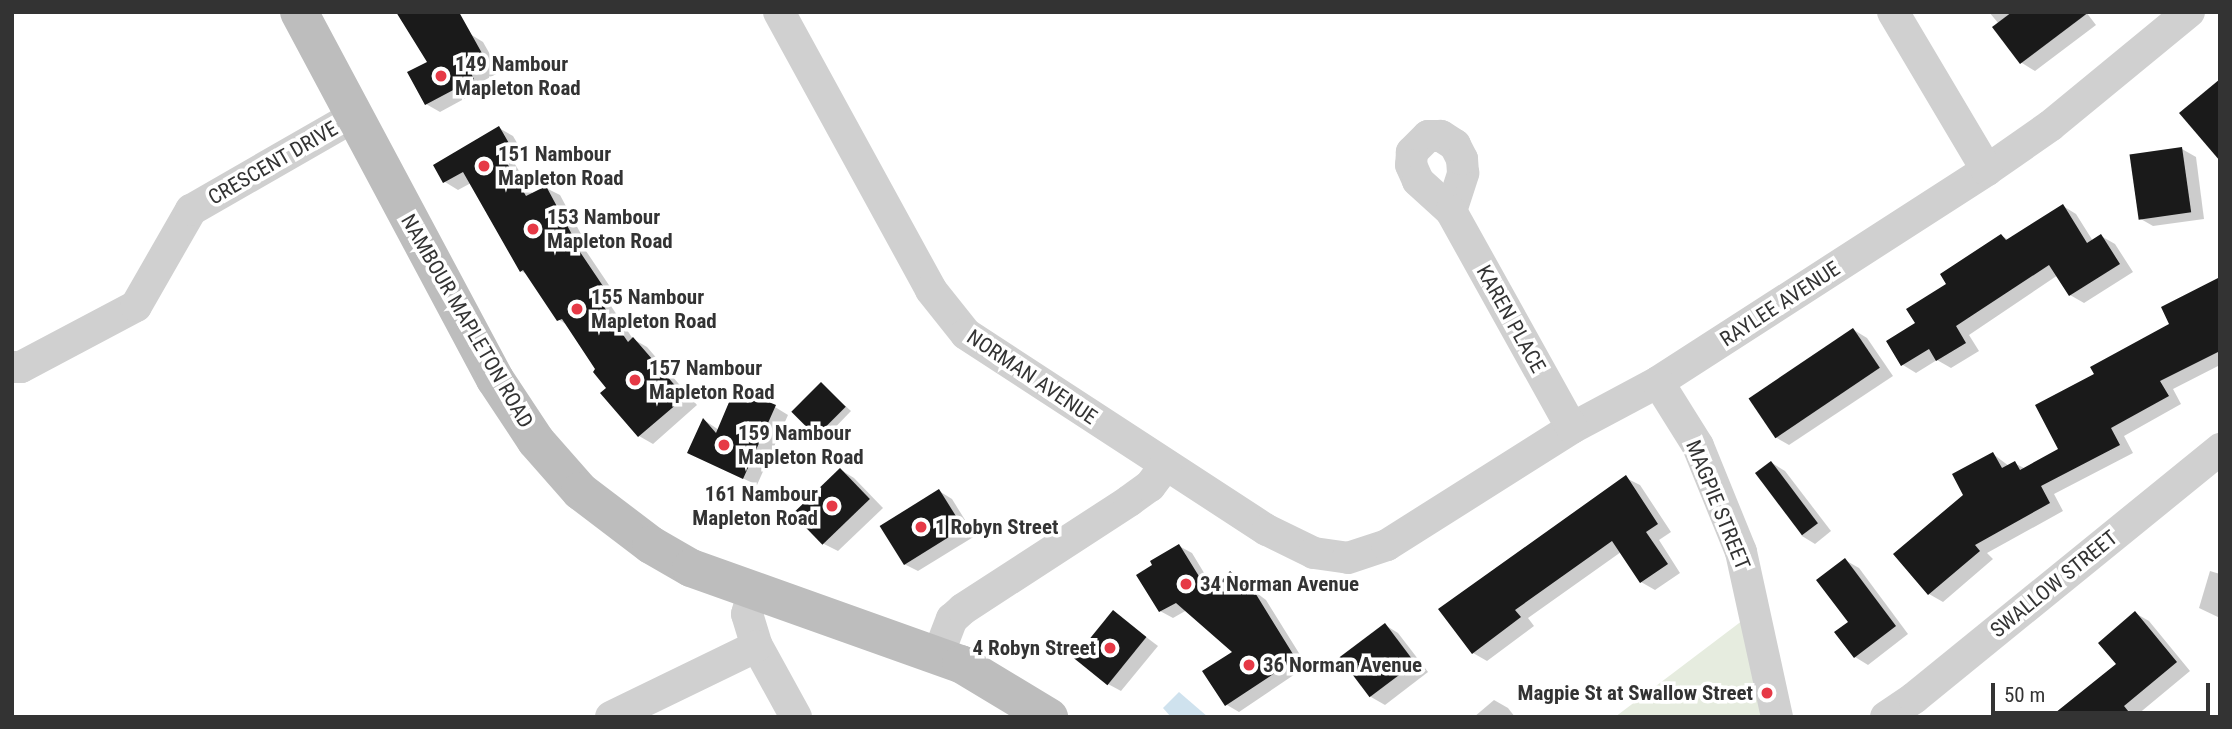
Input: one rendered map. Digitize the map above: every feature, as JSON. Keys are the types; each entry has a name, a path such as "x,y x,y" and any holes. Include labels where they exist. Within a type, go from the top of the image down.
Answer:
{"main road":[{"name":"NAMBOUR MAPLETON ROAD","path":"299,12 495,379 555,464 580,491 651,545 691,568 752,592 961,664 1049,717"}],"street":[{"name":"NORMAN AVENUE","path":"779,12 931,290 966,334 1291,543 1331,557 1348,558"},
{"path":"1893,12 1987,170"},
{"name":"RAYLEE AVENUE","path":"1348,558 1387,545 1572,428 1658,382 1987,170 2050,126 2189,12"},
{"name":"CRESCENT DRIVE","path":"12,367 21,367 136,306 191,210 353,117"},
{"name":"KAREN PLACE","path":"1451,211 1572,428"},
{"name":"MAGPIE STREET","path":"1658,382 1698,446 1741,552 1777,717"},
{"name":"SWALLOW STREET","path":"1886,717 1914,698 2220,449"},
{"path":"938,655 948,625 963,609 1129,501 1150,486 1166,465"},
{"path":"752,592 747,614 757,646 796,717"},
{"path":"611,717 757,646"}],"shaded area":[{"path":"1755,611 1777,717 1615,717"}],"water":[{"path":"1179,692 1208,717 1171,717 1163,708"}],"building":[{"path":"396,12 459,12 488,64 471,73 474,79 425,105 407,72 427,62"},
{"path":"2012,12 2089,12 2020,64 1992,27"},
{"path":"2220,79 2220,161 2179,113"},
{"path":"499,126 510,145 500,151 526,196 546,186 576,242 574,243 607,292 598,298 628,342 633,337 685,397 638,437 600,393 606,388 593,372 595,369 562,319 557,321 523,270 520,272 463,172 443,183 433,165"},
{"path":"2182,147 2191,212 2139,220 2130,154"},
{"path":"2063,204 2087,243 2101,234 2120,264 2069,296 2049,265 1956,326 1966,343 1936,361 1929,349 1901,366 1886,341 1915,323 1906,309 1946,284 1940,274 2001,234 2006,240"},
{"path":"2220,277 2220,351 2160,381 2169,396 2111,428 2120,445 2041,486 2050,503 1975,545 1980,551 1928,595 1893,554 1963,495 1952,474 1993,452 2002,468 2015,461 2020,470 2058,449 2035,405 2094,374 2090,367 2169,324 2161,307"},
{"path":"1853,328 1880,368 1775,438 1749,398"},
{"path":"821,382 846,407 816,436 791,412"},
{"path":"735,388 776,405 743,479 687,453 703,418 716,433"},
{"path":"1771,461 1818,523 1802,535 1755,473"},
{"name":"161 Nambour Mapleton Road","path":"840,468 870,499 822,545 793,514"},
{"path":"1626,475 1658,524 1646,532 1668,564 1640,583 1612,541 1515,610 1521,617 1472,654 1438,609"},
{"name":"1 Robyn Street","path":"939,489 963,528 904,565 880,526"},
{"path":"1179,544 1210,594 1230,571 1254,591 1296,659 1225,706 1202,671 1232,652 1176,603 1159,612 1136,575 1152,565 1150,561"},
{"path":"1845,558 1896,626 1854,658 1834,632 1848,622 1816,580"},
{"name":"4 Robyn Street","path":"1113,610 1146,637 1107,685 1074,658"},
{"path":"2135,611 2177,662 2124,706 2133,717 2050,717 2116,664 2098,643"},
{"path":"1385,623 1415,663 1370,697 1339,657"}],"place":[{"name":"149 Nambour Mapleton Road","path":"441,76"},
{"name":"151 Nambour Mapleton Road","path":"484,166"},
{"name":"153 Nambour Mapleton Road","path":"533,229"},
{"name":"155 Nambour Mapleton Road","path":"577,309"},
{"name":"157 Nambour Mapleton Road","path":"635,380"},
{"name":"159 Nambour Mapleton Road","path":"724,445"},
{"name":"161 Nambour Mapleton Road","path":"832,506"},
{"name":"1 Robyn Street","path":"921,527"},
{"name":"34 Norman Avenue","path":"1186,584"},
{"name":"4 Robyn Street","path":"1110,648"},
{"name":"36 Norman Avenue","path":"1249,665"},
{"name":"Magpie St at Swallow Street","path":"1767,693"}]}
